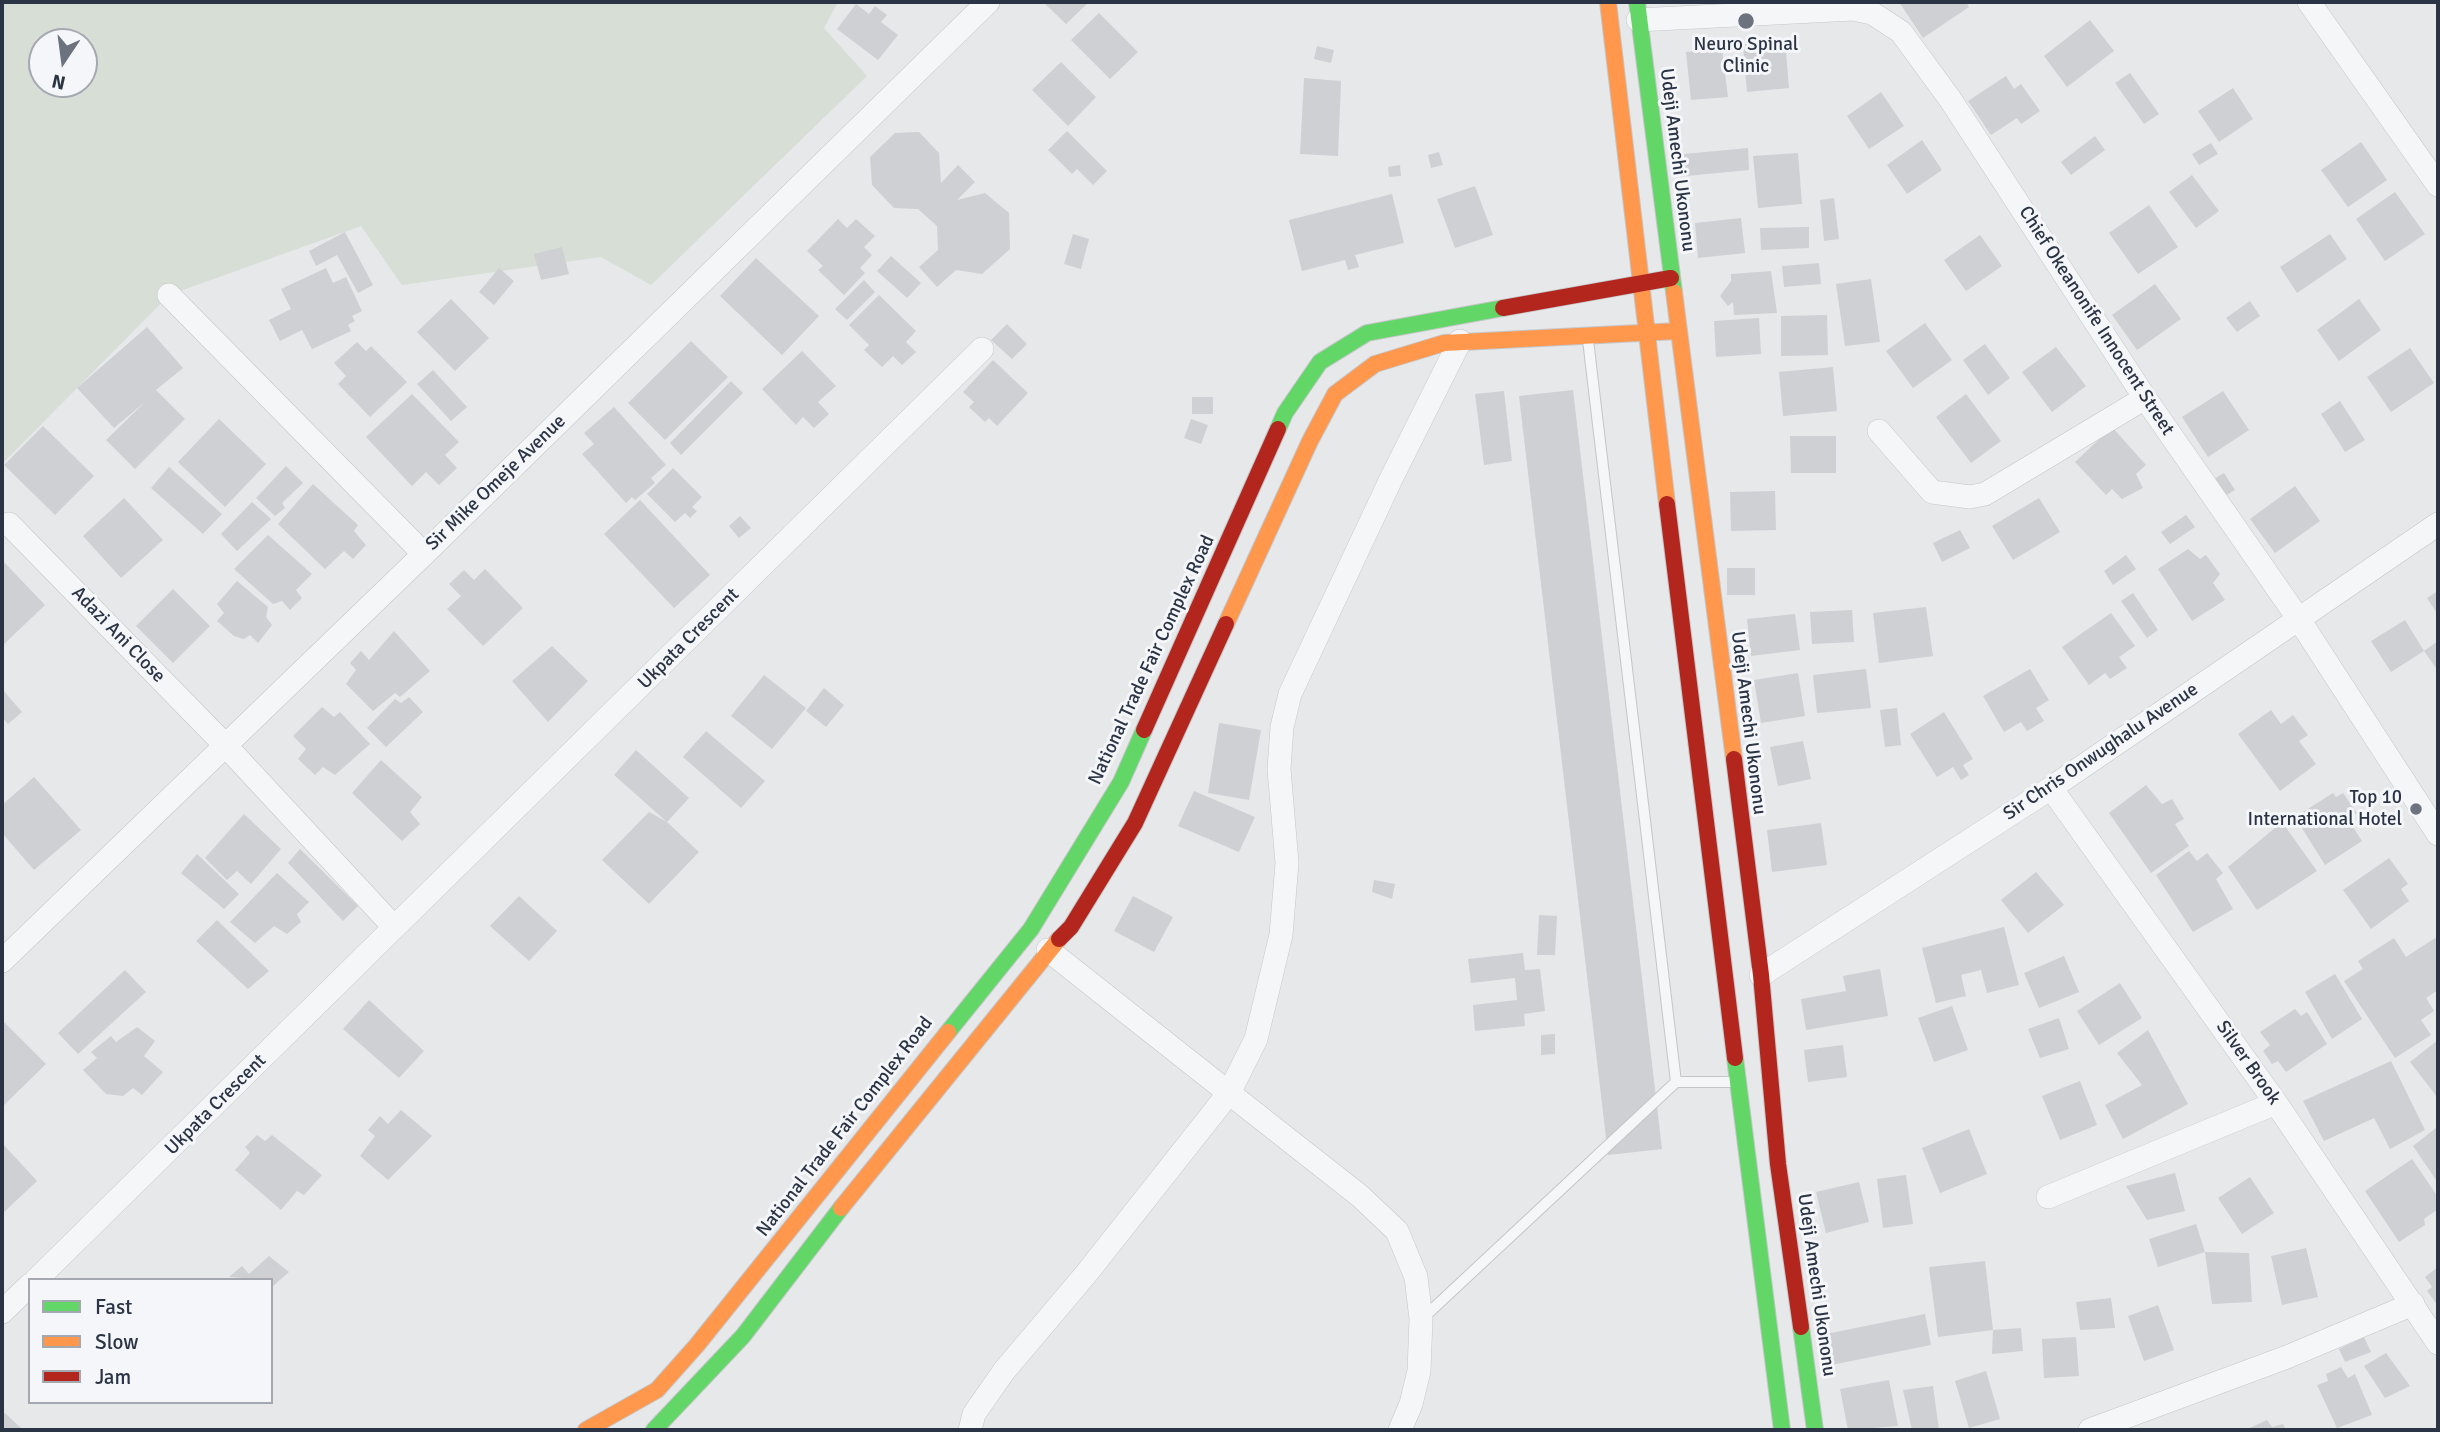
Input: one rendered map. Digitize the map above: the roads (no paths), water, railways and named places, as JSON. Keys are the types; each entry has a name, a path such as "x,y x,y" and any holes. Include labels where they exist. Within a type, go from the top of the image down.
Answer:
{"main road":[{"path":"1608,2 1643,281 1693,724 1782,1430"},
{"name":"Udeji Amechi Ukononu","path":"1638,11 1760,975 1778,1164 1815,1430"},
{"name":"National Trade Fair Complex Road","path":"586,1430 657,1390 697,1345 1031,929 1121,782 1285,413 1321,362 1367,333 1671,278"},
{"path":"654,1430 743,1336 1048,950 1070,927 1135,823 1298,466 1335,394 1375,364 1460,341 1649,335 1678,331"},
{"path":"1750,1166 1778,1164"}],"street":[{"name":"Sir Mike Omeje Avenue","path":"2,961 424,554 988,2"},
{"path":"2309,2 2438,185"},
{"name":"Chief Okeanonife Innocent Street","path":"1638,11 1853,9 1872,13 1901,32 1950,99 2145,398 2298,618 2438,834"},
{"path":"169,295 424,554"},
{"path":"970,1430 974,1414 1004,1371 1086,1274 1229,1093 1256,1040 1281,935 1287,863 1279,769 1282,727 1290,694 1391,479 1460,341"},
{"name":"Ukpata Crescent","path":"38,1278 982,349"},
{"path":"1880,431 1932,492 1970,496 1985,494 2145,398"},
{"name":"Adazi Ani Close","path":"9,524 226,746"},
{"name":"Sir Chris Onwughalu Avenue","path":"1760,975 2051,788 2438,524"},
{"path":"226,746 394,927"},
{"name":"Silver Brook","path":"2051,788 2276,1103 2438,1343"},
{"path":"1048,950 1360,1196 1397,1231 1416,1277 1420,1320 1419,1371 1411,1404 1400,1430"},
{"path":"2048,1197 2276,1103"},
{"path":"2,1312 28,1287"},
{"path":"2090,1430 2287,1357 2413,1304"}],"lane":[{"path":"1587,337 1676,1083"},
{"path":"1420,1320 1676,1083 1739,1083"}],"place":[{"name":"Neuro Spinal Clinic","path":"1746,21"},
{"name":"Top 10 International Hotel","path":"2416,809"}]}
